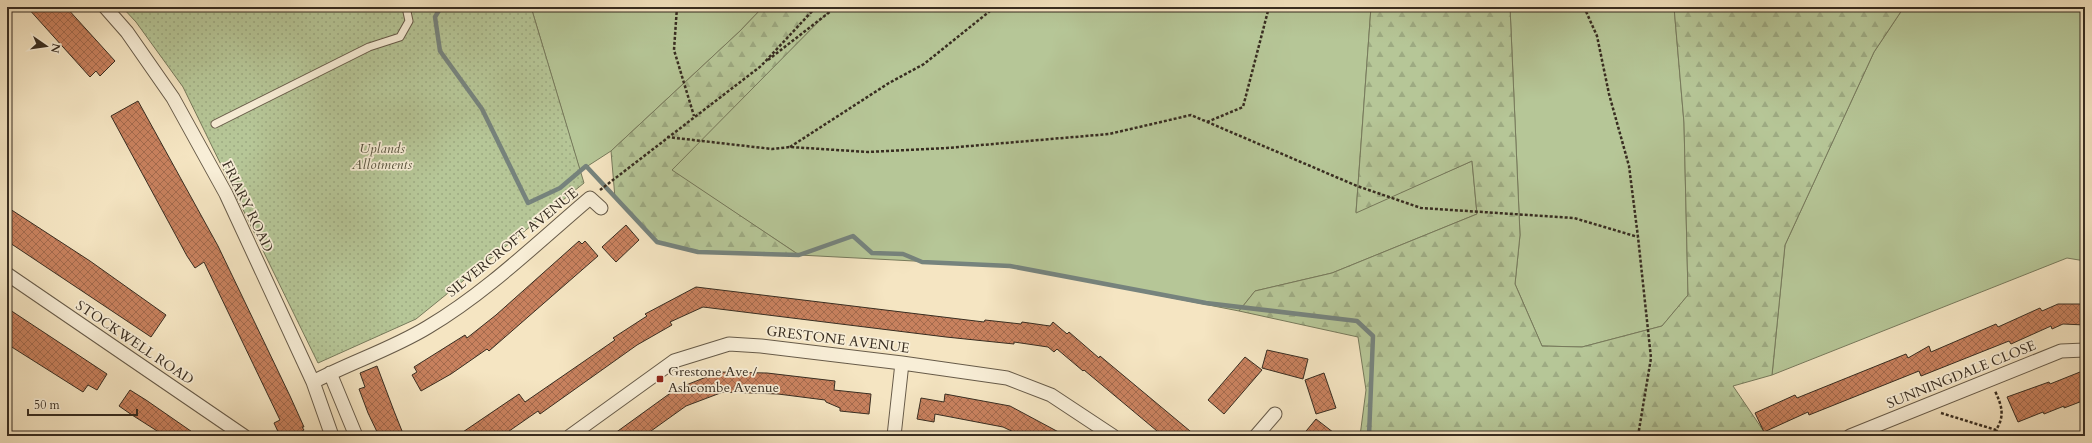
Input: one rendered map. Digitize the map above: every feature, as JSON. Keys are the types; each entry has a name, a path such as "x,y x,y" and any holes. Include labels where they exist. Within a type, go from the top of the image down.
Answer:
{"street":[{"name":"FRIARY ROAD","path":"105,7 127,32 173,98 226,194 313,382 332,436"},
{"name":"SILVERCROFT AVENUE","path":"313,382 330,373 385,350 429,327 486,286 590,198 601,208"},
{"name":"STOCKWELL ROAD","path":"7,274 244,436"},
{"name":"GRESTONE AVENUE","path":"570,436 674,361 729,344 761,346 902,362 1008,378 1051,395 1113,436"},
{"name":"SUNNINGDALE CLOSE","path":"1851,436 2061,351 2085,350"},
{"path":"894,436 902,362"},
{"path":"330,373 356,436"},
{"path":"1256,436 1275,414"}],"lane":[{"path":"215,124 369,47 400,37 409,21 406,7"}],"path":[{"path":"677,7 674,50 694,116"},
{"name":"SILVERCROFT AVENUE","path":"597,193 694,116 761,66 816,7"},
{"path":"761,66 836,7"},
{"path":"790,147 889,83 924,64 995,7"},
{"path":"1207,122 1243,107 1268,7"},
{"path":"1584,7 1597,36 1609,94 1629,166 1638,237 1651,358 1638,436"},
{"path":"667,137 772,149 790,147 868,152 947,148 1108,134 1191,115 1357,186 1421,208 1574,218 1638,237"},
{"path":"1990,380 2002,411 2002,420 1996,430"},
{"path":"1922,407 1996,430 2000,436"}],"green space":[{"name":"Uplands Allotments","path":"122,7 531,7 584,183 416,319 318,363 183,87 136,22"},
{"path":"531,7 763,7 740,31 611,151 580,171"},
{"path":"763,7 833,7 672,170 799,255 698,252 657,242 615,198 611,151 740,31"},
{"path":"833,7 1371,7 1356,212 1472,161 1477,214 1332,273 1255,291 1239,311 1010,266 799,255 671,170"},
{"path":"1371,7 1510,7 1520,235 1515,284 1542,346 1582,347 1662,326 1688,295 1684,123 1674,7 1904,7 1874,52 1785,245 1772,375 1733,386 1767,436 1360,436 1366,390 1358,337 1239,311 1255,291 1332,273 1477,214 1472,161 1356,213"},
{"path":"1510,7 1674,7 1684,123 1688,295 1662,326 1582,347 1542,346 1515,284 1520,235"},
{"path":"1904,7 2085,7 2085,261 2067,258 1772,375 1785,245 1874,52"}],"building":[{"path":"27,7 66,7 115,61 100,76 96,71 90,77"},
{"path":"138,101 218,246 290,396 304,427 302,427 304,430 293,436 280,436 274,423 280,420 204,262 195,268 187,256 111,116"},
{"path":"7,207 90,261 166,315 151,337 7,241"},
{"path":"626,225 639,240 616,262 602,247"},
{"path":"579,241 582,244 585,241 598,256 489,351 487,349 451,374 421,391 412,375 417,372 414,367 465,335 467,338 496,315"},
{"path":"696,287 984,322 985,320 1021,324 1022,322 1050,326 1053,322 1067,334 1069,332 1099,358 1100,356 1196,436 1163,436 1057,349 1054,352 1048,347 1014,342 1014,344 946,337 703,307 670,322 672,325 637,345 540,414 538,411 502,436 457,436 519,394 525,402 615,340 613,338 647,316 645,314"},
{"path":"2058,304 2085,304 2085,325 2063,324 2052,329 2051,326 2011,344 2009,341 1921,376 1919,371 1809,415 1808,412 1764,432 1755,413 1795,395 1797,398 1906,354 1908,358 1929,346 1931,352 1996,324 1998,327 2040,308 2042,311"},
{"path":"7,308 107,374 97,390 88,385 83,392 7,344"},
{"path":"1267,350 1308,359 1303,379 1262,368"},
{"path":"1245,357 1262,370 1224,414 1208,400"},
{"path":"377,366 404,436 379,436 368,413 359,389 365,387 360,373"},
{"path":"2085,370 2085,400 2044,414 2043,412 2018,422 2007,397 2049,382 2050,384"},
{"path":"719,372 767,373 835,381 834,390 871,394 869,414 840,411 840,408 826,402 825,400 778,394 723,392 686,406 644,436 611,436 676,389"},
{"path":"1324,373 1336,408 1316,414 1305,380"},
{"path":"130,390 198,436 165,436 132,415 119,406"},
{"path":"945,394 1010,406 1066,436 1022,436 1003,427 935,414 934,422 917,419 921,398 944,402"},
{"path":"1316,419 1338,436 1302,436"}],"waterway":[{"path":"441,7 435,17 440,51 482,109 528,203 560,188 586,166 657,242 698,252 799,255 853,236 872,253 903,254 922,262 1010,266 1206,303 1357,321 1373,336 1369,436"}],"place":[{"name":"Grestone Ave / Ashcombe Avenue","path":"660,379"}]}
